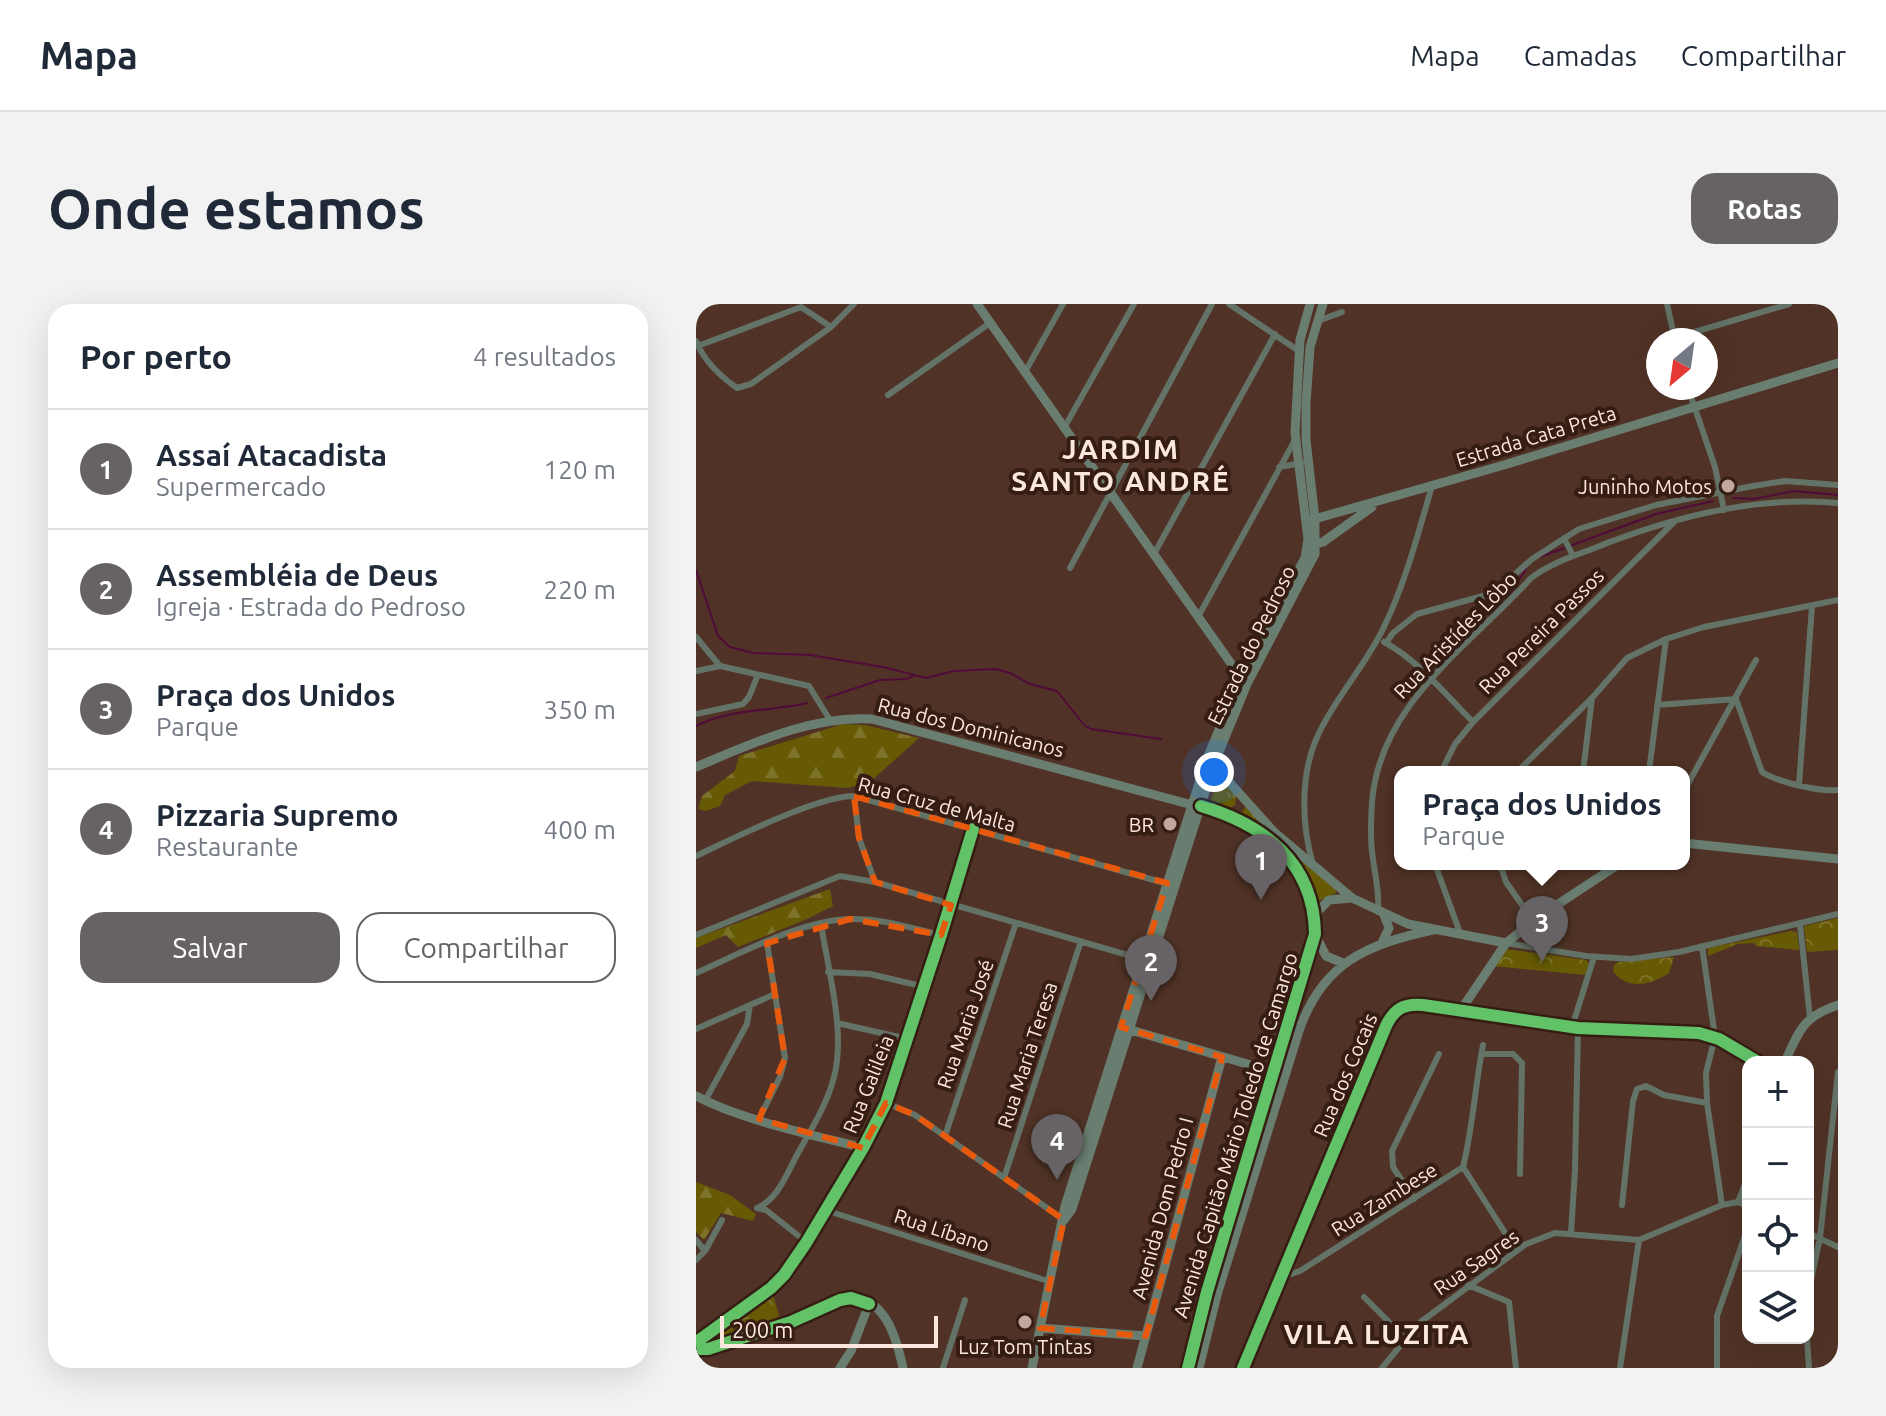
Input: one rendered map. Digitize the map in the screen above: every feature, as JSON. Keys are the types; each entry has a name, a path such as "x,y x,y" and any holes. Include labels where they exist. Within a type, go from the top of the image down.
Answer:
{"street":[{"path":"831,327 801,307 697,344 703,356 737,388 751,384 831,327 854,304"},
{"path":"1025,372 1063,304"},
{"path":"1064,428 1134,304"},
{"path":"1070,568 1212,304"},
{"path":"1229,304 1309,357"},
{"name":"Estrada do Pedroso","path":"1310,304 1299,351 1300,438 1306,525 1312,542"},
{"name":"Estrada do Pedroso","path":"1300,438 1309,357 1323,304"},
{"path":"1667,304 1672,328"},
{"path":"1710,328 1789,304"},
{"path":"979,305 1244,681"},
{"path":"1318,321 1342,312"},
{"path":"888,395 990,323"},
{"path":"1154,554 1275,334"},
{"name":"Estrada Cata Preta","path":"1306,525 1315,519 1838,363"},
{"path":"1692,400 1715,467 1724,510"},
{"path":"1198,617 1279,467 1300,438"},
{"path":"1279,467 1303,463"},
{"name":"Estrada do Pedroso","path":"1032,1368 1048,1281 1064,1220 1072,1209 1125,1029 1210,762 1244,681 1312,542 1315,519 1303,463"},
{"path":"1386,643 1393,633 1417,614 1494,593 1532,559 1579,529 1644,509 1719,492 1785,481 1838,485"},
{"path":"1314,868 1308,848 1304,808 1314,744 1322,726 1378,639 1411,558 1432,486"},
{"name":"Rua Aristídes Lôbo","path":"1381,913 1371,828 1381,756 1396,725 1431,679 1541,571 1573,556 1675,521 1788,500 1838,503"},
{"name":"Estrada Cata Preta","path":"1312,542 1342,528 1382,501"},
{"path":"1342,511 1346,518 1342,528"},
{"name":"Rua Pereira Passos","path":"1444,766 1455,744 1473,722 1675,521"},
{"path":"1644,530 1651,535 1652,543"},
{"path":"1564,538 1573,556"},
{"path":"1523,766 1592,698 1627,658 1666,639 1704,627 1838,600"},
{"path":"1799,785 1812,606"},
{"path":"696,637 720,666 757,677 809,686 830,720"},
{"path":"1378,639 1395,648 1431,679 1473,722"},
{"path":"1650,766 1666,639"},
{"path":"1690,780 1756,660"},
{"path":"696,671 720,666"},
{"path":"696,714 743,704 757,677"},
{"path":"1584,766 1592,698"},
{"path":"1657,705 1736,699"},
{"path":"1736,699 1762,772 1799,785 1838,790"},
{"name":"Rua dos Dominicanos","path":"696,767 742,748 830,720 853,718 882,721 1226,814 1260,832 1294,864 1308,889 1315,914"},
{"path":"1210,762 1274,832 1352,898 1381,913 1433,930 1594,957 1641,958 1838,914"},
{"name":"Rua Cruz de Malta","path":"696,856 819,804 842,796 854,796 1171,884"},
{"path":"854,796 859,838 875,882"},
{"path":"1226,814 1237,808 1242,798"},
{"name":"Rua Galileia","path":"869,1304 858,1299 845,1299 791,1322 716,1347 704,1350 699,1346 699,1338 771,1288 784,1275 808,1241 863,1148 886,1103 973,829"},
{"path":"1690,844 1838,859"},
{"path":"1437,870 1460,933"},
{"path":"1502,870 1506,882 1533,921"},
{"path":"1461,1010 1506,943 1533,921 1610,870"},
{"path":"696,935 840,876 875,882 1147,961"},
{"path":"1315,914 1329,900 1352,898"},
{"path":"1381,913 1389,928 1382,943"},
{"name":"Avenida Capitão Mário Toledo de Camargo","path":"1188,1368 1207,1292 1315,934 1315,914"},
{"path":"696,973 803,928 840,920 866,919 941,935"},
{"name":"Rua Maria José","path":"945,1136 1016,923"},
{"path":"800,1237 766,1210 757,1208 771,1202 809,1134 835,1075 837,1023 821,924"},
{"path":"1800,924 1810,1018"},
{"name":"Avenida Capitão Mário Toledo de Camargo","path":"1199,1368 1215,1303 1300,1025 1315,996 1343,963 1382,943 1433,930"},
{"path":"1315,934 1326,956 1343,963"},
{"name":"Rua Maria Teresa","path":"1004,1178 1081,941"},
{"path":"759,1119 783,1069 784,1043 767,943"},
{"path":"1702,946 1715,1037 1706,1073 1707,1103 1722,1205"},
{"path":"1571,1233 1575,1170 1575,1027 1594,957"},
{"path":"828,972 870,974 925,987"},
{"path":"696,1029 775,994"},
{"name":"Rua dos Cocais","path":"1243,1368 1393,1014 1401,1007 1417,1004 1575,1027 1690,1032 1715,1037 1748,1056"},
{"path":"750,1005 740,1038 701,1099 863,1148"},
{"path":"1787,1056 1797,1033 1810,1018 1838,1005"},
{"path":"837,1023 908,1039"},
{"path":"1125,1029 1275,1072"},
{"path":"1483,1045 1463,1167 1516,1250"},
{"path":"1414,1199 1393,1167 1392,1151 1439,1054"},
{"path":"1482,1054 1513,1054 1522,1063 1520,1174"},
{"name":"Avenida Dom Pedro I","path":"1137,1368 1222,1057"},
{"path":"1813,1272 1820,1238 1838,1072"},
{"path":"1622,1205 1633,1101 1637,1089 1646,1086 1664,1095 1707,1103"},
{"path":"886,1103 915,1115 1064,1220"},
{"name":"Rua Zambese","path":"1279,1278 1300,1271 1463,1167"},
{"path":"1742,1192 1738,1202 1742,1204"},
{"name":"Rua Sagres","path":"1382,1368 1418,1324 1516,1250 1555,1233 1639,1240 1722,1205 1738,1202"},
{"name":"Rua Líbano","path":"825,1210 1048,1281"},
{"path":"696,1260 705,1251 722,1220"},
{"path":"1814,1236 1838,1247"},
{"path":"696,1240 705,1251"},
{"path":"1620,1368 1639,1240"},
{"path":"1717,1368 1717,1316 1742,1244"},
{"path":"1468,1285 1509,1302 1516,1368"},
{"path":"1364,1297 1406,1339"},
{"path":"943,1368 965,1300"},
{"path":"840,1368 851,1351 869,1304 888,1321 903,1368"},
{"path":"1040,1328 1146,1336"},
{"path":"1807,1344 1809,1368"}],"highlighted area":[{"path":"854,796 1167,883 1121,1027 1222,1057 1146,1336 1040,1328 1064,1220 915,1115 886,1103 863,1148 759,1119 785,1058 767,943 850,919 941,935 951,905 875,882 859,838"}],"green space":[{"path":"843,724 865,725 919,738 870,782 848,788 752,781 725,795 720,806 706,811 698,809 702,796 735,771 739,756"},
{"path":"1220,778 1236,796 1235,805 1227,810 1210,804"},
{"path":"1246,806 1336,893 1318,901 1305,874 1288,850 1240,815"},
{"path":"830,889 833,906 807,919 738,947 726,935 696,948 696,938"},
{"path":"1838,918 1838,950 1807,952 1804,926"},
{"path":"1797,932 1799,950 1756,946 1754,943 1738,944 1708,956 1708,948"},
{"path":"1506,949 1586,960 1589,963 1585,975 1494,966"},
{"path":"1674,957 1669,973 1647,983 1632,984 1613,971 1618,962"},
{"path":"696,1182 730,1195 756,1214 753,1221 721,1213 704,1240 696,1232"},
{"path":"773,1294 780,1319 716,1341 716,1334"}],"waterway":[{"path":"1733,498 1754,499 1794,491 1838,495"},
{"path":"1540,557 1656,514 1713,501"},
{"path":"1497,599 1511,592 1526,569"},
{"path":"696,570 718,636 730,647 753,653 810,655 883,667 926,678 954,671 996,669 1030,684 1057,691 1084,725 1091,729 1161,739"},
{"path":"826,698 880,680 913,676"},
{"path":"696,726 736,713 807,703"}],"cycle path":[{"path":"1188,1368 1207,1292 1315,934 1306,887 1282,850 1246,824 1201,806"},
{"path":"869,1304 851,1298 840,1300 791,1322 708,1349 701,1349 698,1341 784,1275 863,1148 886,1103 973,829"},
{"path":"1243,1368 1386,1026 1400,1008 1423,1005 1578,1028 1699,1033 1719,1039 1748,1056"}],"place":[{"name":"Juninho Motos","path":"1728,486"},
{"name":"BR","path":"1170,824"},
{"name":"Assaí Atacadista","path":"1261,900"},
{"name":"Praça dos Unidos","path":"1542,962"},
{"name":"Assembléia de Deus","path":"1151,1001"},
{"name":"Pizzaria Supremo","path":"1057,1180"},
{"name":"Luz Tom Tintas","path":"1025,1322"}],"district":[{"name":"JARDIM SANTO ANDRÉ","path":"1121,464"},
{"name":"VILA LUZITA","path":"1377,1333"}]}
